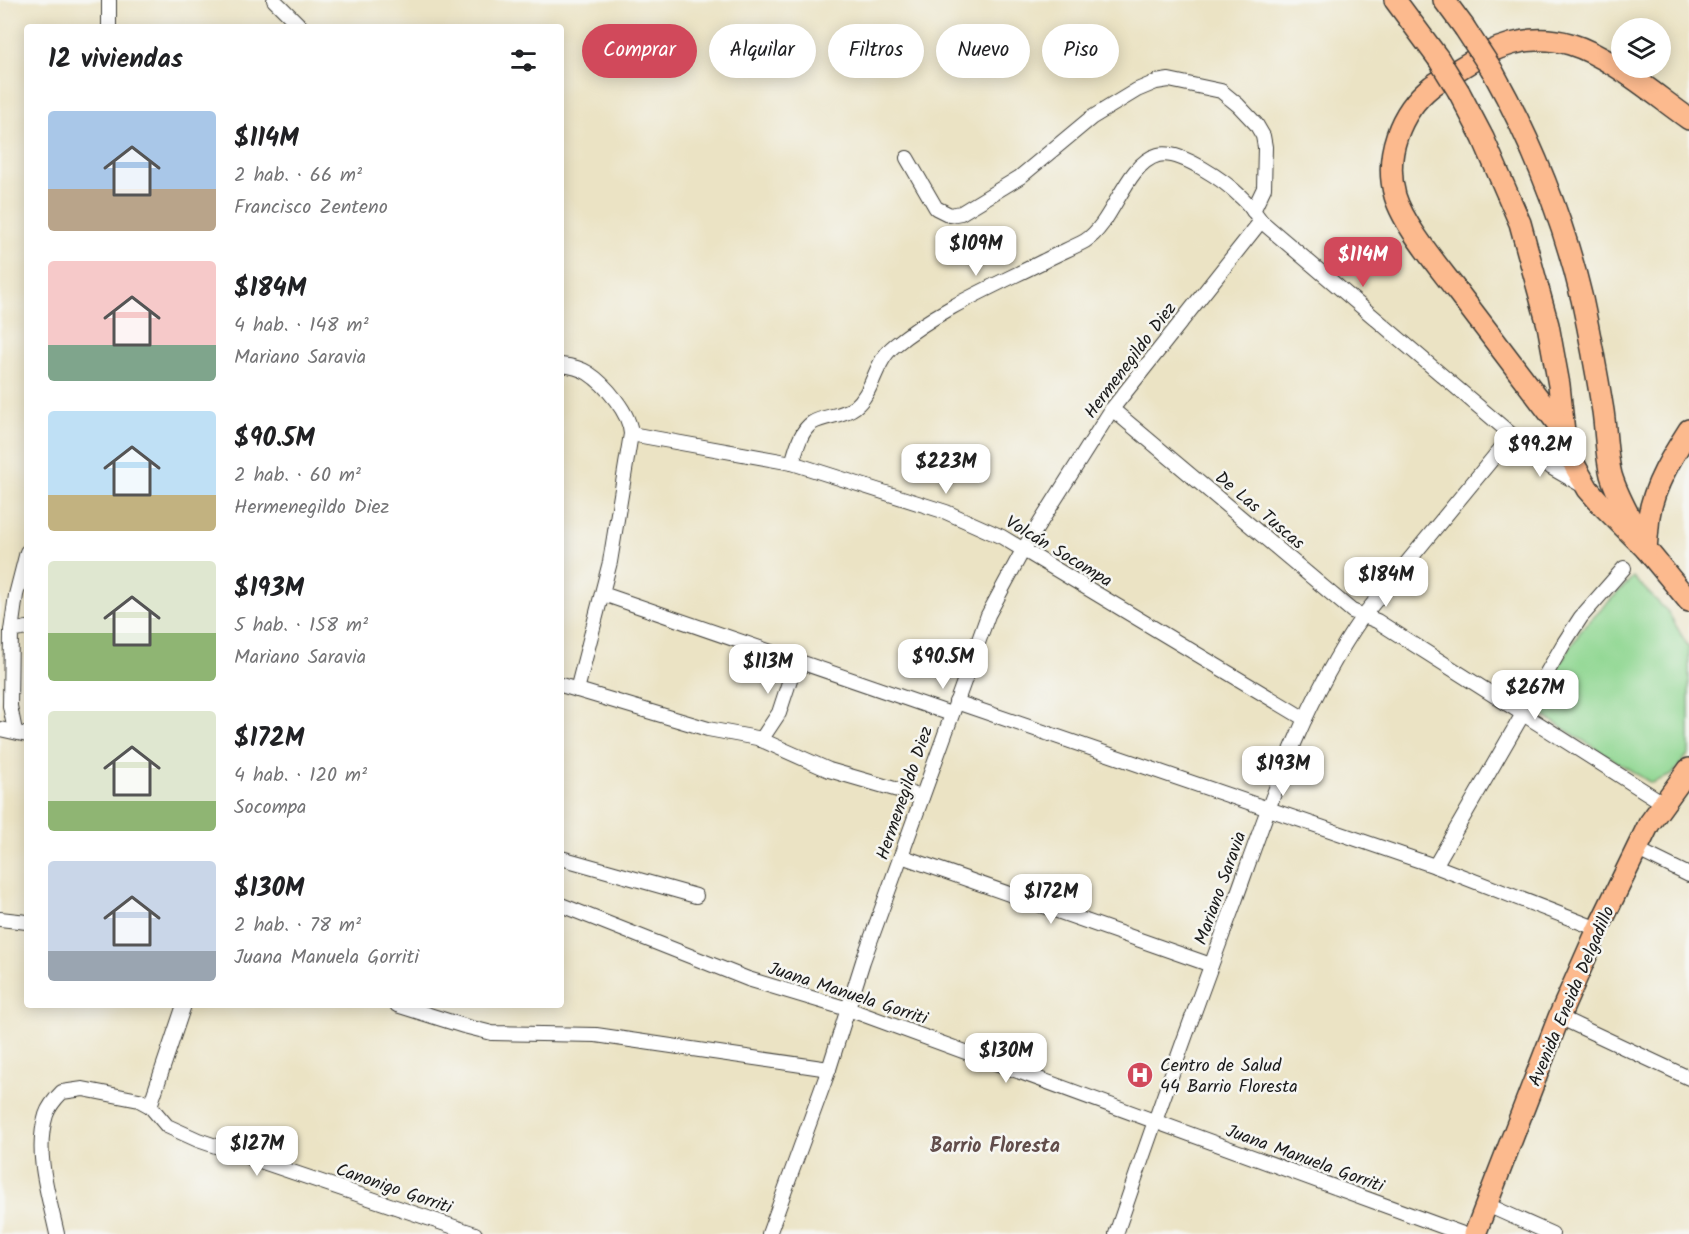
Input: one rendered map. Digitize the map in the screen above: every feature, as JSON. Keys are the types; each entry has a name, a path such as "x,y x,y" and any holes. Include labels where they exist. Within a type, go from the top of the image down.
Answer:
{"main road":[{"path":"1395,0 1438,58 1459,92 1483,138 1520,223 1548,325 1559,385 1564,432 1575,466 1588,489 1646,549 1689,601"},
{"path":"1444,0 1492,70 1514,110 1542,173 1562,229 1582,298 1611,472 1616,489 1646,549"},
{"path":"1564,432 1442,271 1406,219 1396,200 1392,181 1390,163 1395,141 1404,120 1431,87 1492,50 1512,43 1531,40 1560,42 1589,52 1611,64 1689,119"},
{"path":"1646,549 1654,496 1671,459 1689,430"},
{"name":"Avenida Eneida Delgadillo","path":"1474,1234 1559,1017 1598,929 1636,849 1663,803 1689,770"}],"street":[{"path":"109,0 109,24"},
{"path":"274,0 298,24"},
{"name":"Hermenegildo Diez","path":"769,1234 829,1069 953,708 988,615 1023,550 1112,409 1257,216 1264,188 1265,147 1263,136 1256,124 1221,91 1169,80 1155,82 1137,90 1091,118 1020,177 961,213 950,215 936,208 907,158"},
{"path":"792,463 802,435 812,423 841,415 854,408 867,391 880,363 891,348 926,322 955,305 1087,240 1107,218 1128,182 1150,159 1159,154 1173,155 1196,165 1240,196 1257,216 1512,435 1552,468 1588,489"},
{"path":"564,366 586,372 598,381 631,422 610,562 577,690"},
{"name":"De Las Tuscas","path":"1112,409 1352,611 1377,621 1663,803"},
{"name":"Volcán Socompa","path":"631,434 792,463 946,512 985,529 1023,550 1305,719"},
{"name":"Mariano Saravia","path":"1116,1234 1154,1122 1268,809 1305,719 1348,638 1363,616 1512,435"},
{"path":"21,733 10,706 11,631 16,595 24,564"},
{"path":"1435,866 1522,712 1581,617 1624,568"},
{"path":"603,594 796,661 953,708 1268,809 1435,866 1598,929"},
{"path":"11,631 24,629"},
{"path":"761,740 779,713 796,661"},
{"path":"564,686 708,729 761,740 829,770 922,797"},
{"path":"0,729 21,733"},
{"path":"1636,849 1689,874"},
{"path":"901,856 1211,965"},
{"path":"564,859 696,896"},
{"name":"Juana Manuela Gorriti","path":"564,906 748,979 848,1009 1463,1234"},
{"path":"0,919 24,922"},
{"path":"150,1106 183,1008"},
{"path":"407,1008 492,1032 596,1035 829,1069"},
{"path":"1559,1017 1689,1078"},
{"name":"Canonigo Gorriti","path":"57,1234 43,1171 42,1149 46,1113 62,1092 83,1089 139,1100 150,1106 167,1126 198,1140 475,1234"},
{"path":"1485,1204 1552,1234"}],"green space":[{"path":"1633,577 1668,612 1689,648 1689,753 1672,775 1651,783 1542,715 1537,699 1582,629"}],"place":[{"name":"Centro de Salud 44 Barrio Floresta","path":"1140,1075"}],"district":[{"name":"Barrio Floresta","path":"995,1145"}]}
